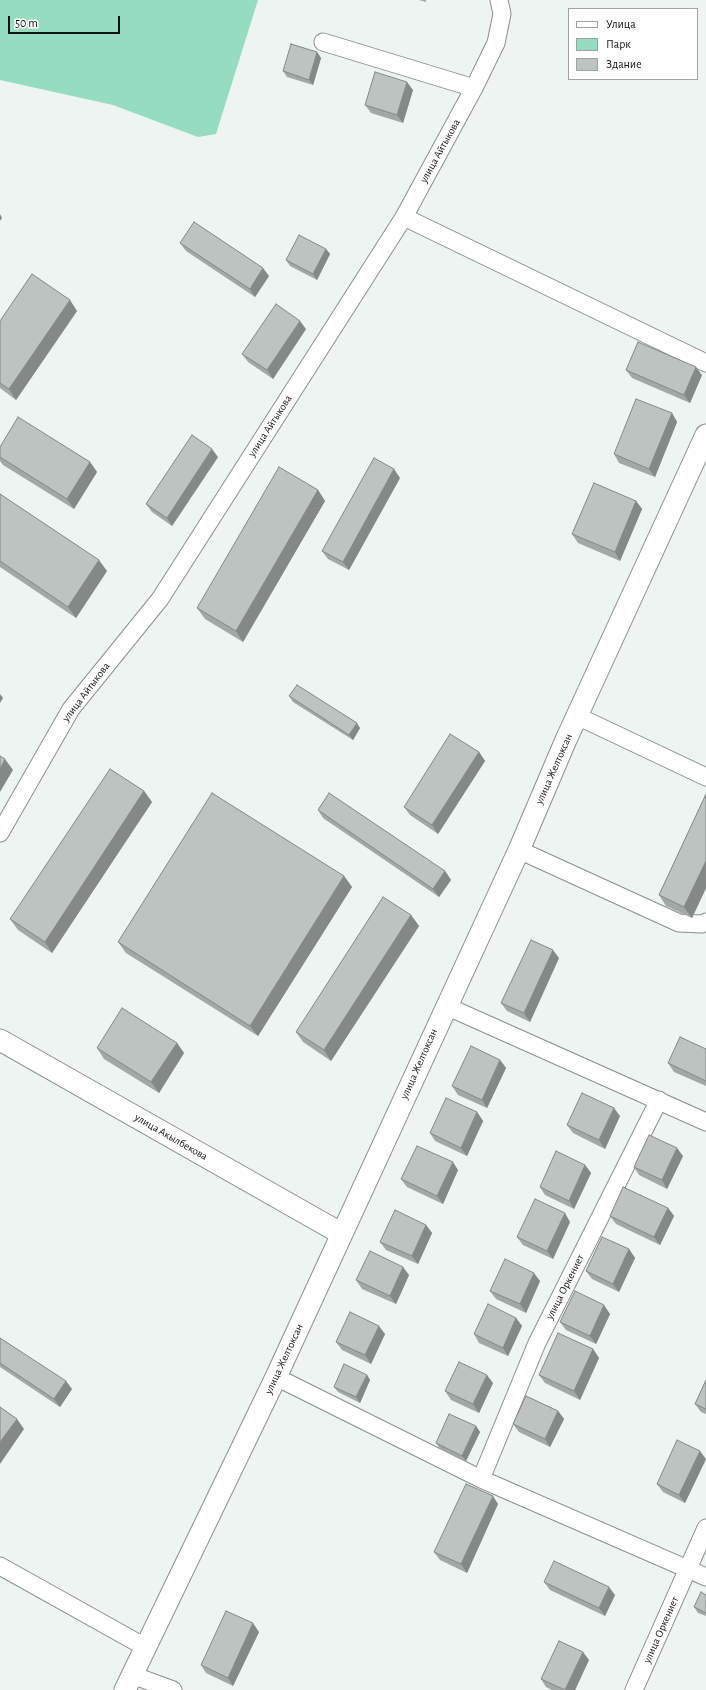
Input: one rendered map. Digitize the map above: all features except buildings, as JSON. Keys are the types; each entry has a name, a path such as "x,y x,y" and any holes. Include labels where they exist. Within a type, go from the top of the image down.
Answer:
{"street":[{"name":"улица Айтыкова","path":"0,833 71,709 160,599 404,217 474,88 496,43 502,14 498,0"},
{"path":"323,42 474,88"},
{"path":"404,217 706,363"},
{"name":"улица Желтоксан","path":"129,1683 276,1377 519,850 577,716 706,435"},
{"path":"577,716 706,777"},
{"path":"519,850 679,923 702,924 706,922"},
{"path":"446,1006 706,1122"},
{"name":"улица Акылбекова","path":"0,1040 342,1234"},
{"name":"улица Оркениет","path":"481,1479 537,1343 658,1100"},
{"path":"276,1377 481,1479 706,1577"},
{"name":"улица Оркениет","path":"634,1690 706,1528"},
{"path":"0,1566 145,1647"},
{"path":"129,1683 173,1690"}],"green space":[{"path":"0,0 258,0 216,134 198,137 113,105 0,80"}]}
